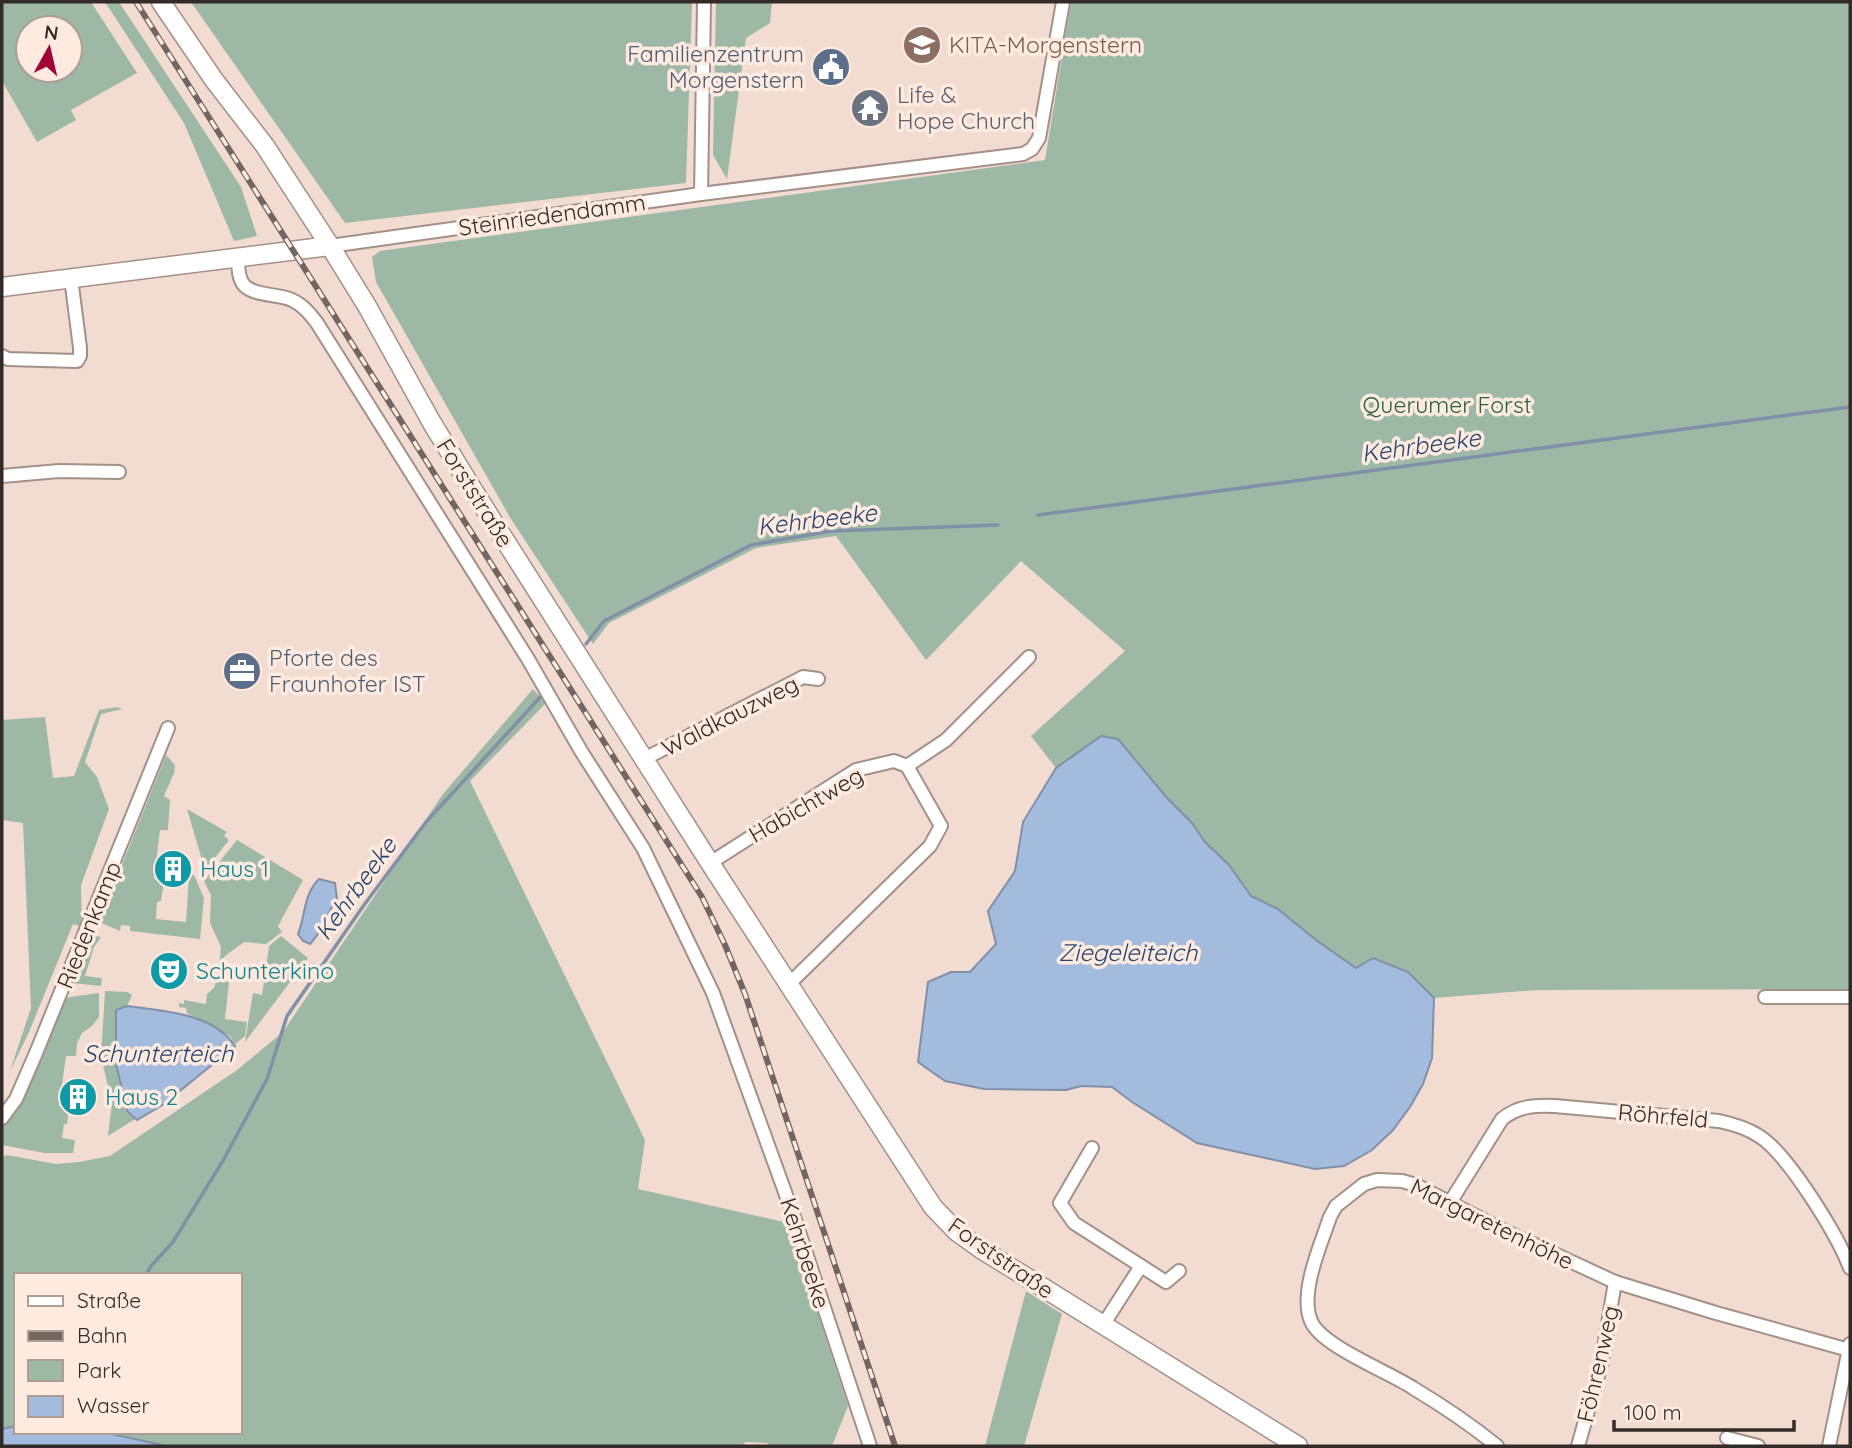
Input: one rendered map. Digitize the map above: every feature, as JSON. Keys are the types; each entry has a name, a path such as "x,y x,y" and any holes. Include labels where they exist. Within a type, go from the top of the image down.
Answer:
{"main road":[{"name":"Forststraße","path":"161,2 214,80 265,146 330,246 445,445 710,863 927,1198 946,1222 981,1249 1298,1446"},
{"name":"Steinriedendamm","path":"2,287 330,246"}],"street":[{"path":"701,194 704,2"},
{"name":"Steinriedendamm","path":"330,246 701,194 1011,156 1032,149 1039,138 1063,2"},
{"name":"Kehrbeeke","path":"238,257 240,278 244,286 292,300 306,309 317,323 533,666 581,751 643,848 713,993 794,1217 870,1446"},
{"path":"2,356 8,359 77,361 80,348 71,278"},
{"path":"2,475 59,471 119,472"},
{"path":"789,984 930,846 942,827 907,766 946,740 1029,657"},
{"name":"Waldkauzweg","path":"644,759 803,677 818,679"},
{"name":"Riedenkamp","path":"2,1118 16,1099 36,1053 168,728"},
{"name":"Habichtweg","path":"710,863 856,770 894,761 907,766"},
{"path":"1765,997 1850,997"},
{"name":"Röhrfeld","path":"1451,1201 1502,1119 1511,1112 1526,1107 1555,1106 1719,1121 1760,1136 1780,1154 1839,1243 1850,1268"},
{"path":"1092,1148 1059,1203 1074,1223 1166,1282 1179,1271"},
{"name":"Margaretenhöhe","path":"1497,1446 1466,1421 1329,1341 1311,1322 1307,1307 1308,1289 1330,1217 1336,1206 1364,1184 1389,1179 1416,1185 1505,1231 1615,1282 1716,1313 1850,1347 1829,1446"},
{"path":"1103,1325 1141,1266"},
{"name":"Föhrenweg","path":"1578,1446 1601,1365 1615,1282"},
{"path":"1727,1438 1758,1446"}],"green space":[{"path":"2,2 91,2 137,73 71,110 76,120 37,142 2,81"},
{"path":"105,2 119,2 241,187 257,236 234,241 184,123"},
{"path":"191,2 692,2 686,183 345,223"},
{"path":"716,2 772,2 770,23 746,38 727,179 713,155"},
{"name":"Querumer Forst","path":"1071,2 1850,2 1850,989 1537,990 1434,998 1408,972 1374,958 1356,968 1278,909 1251,896 1229,865 1205,842 1192,823 1167,798 1135,758 1101,736 1056,768 1031,736 1125,651 1021,561 926,660 836,536 756,548 609,623 593,644 511,519 376,282 372,257 380,251 1045,160"},
{"path":"533,689 546,703 470,781 645,1140 638,1189 788,1223 848,1406 832,1446 767,1446 768,1443 745,1442 743,1446 166,1446 112,1434 242,1434 242,1273 14,1273 14,1426 2,1429 2,1157 7,1155 56,1164 110,1156 237,1070 283,1032 443,794"},
{"path":"117,707 122,709 101,714 85,762 97,777 109,809 81,885 82,927 73,924 29,1032 10,1071 31,1008 23,823 2,820 2,720 45,717 53,778 74,776 99,710"},
{"path":"166,755 175,765 164,796 170,800 168,830 160,830 154,879 164,881 161,901 157,902 156,919 186,922 189,875 194,875 204,898 200,939 130,931 130,926 121,925 120,931 99,922"},
{"path":"187,809 227,832 224,836 229,840 205,870"},
{"path":"237,840 303,880 278,926 282,932 266,944 244,942 225,956 219,967 221,947 210,923 211,895 204,881"},
{"path":"94,936 101,937 94,947 85,976 102,978 101,986 71,983 89,939"},
{"path":"281,936 308,958 245,1042 253,993 262,995 269,946"},
{"path":"217,979 229,982 225,1019 247,1022 245,1036 235,1044 230,1036 187,1013 186,1008 179,1007 179,1003 184,1004 184,1000 206,1004 207,994 214,988"},
{"path":"105,991 127,992 132,995 127,1006 116,1009 116,1063 126,1112 135,1119 108,1136 112,1103 101,1057"},
{"path":"99,993 99,1017 82,1033 77,1043 76,1056 66,1056 59,1106 69,1107 62,1138 75,1140 73,1153 44,1153 2,1145 2,1123 64,998"},
{"path":"1026,1291 1062,1314 1024,1446 985,1446"}],"water":[{"name":"Ziegeleiteich","path":"1101,736 1118,739 1167,798 1192,823 1205,842 1229,865 1251,896 1278,909 1356,968 1373,958 1408,972 1434,998 1432,1058 1423,1084 1393,1130 1372,1150 1344,1166 1315,1169 1197,1143 1112,1087 1081,1086 1066,1090 984,1089 945,1081 918,1062 928,982 951,972 970,972 996,944 988,911 1015,871 1023,822 1056,768"},
{"path":"319,879 335,883 337,899 310,944 303,941 298,934 307,898"},
{"name":"Schunterteich","path":"127,1006 171,1012 201,1020 226,1035 235,1046 164,1104 137,1120 127,1111 116,1064 116,1010"},
{"path":"14,1426 14,1434 112,1434 166,1446 2,1446 2,1429"}],"waterway":[{"name":"Kehrbeeke","path":"1038,515 1850,407"},
{"name":"Kehrbeeke","path":"586,644 604,621 751,545 832,531 998,525"},
{"name":"Kehrbeeke","path":"147,1273 173,1242 224,1159 267,1079 287,1016 426,822 544,693"}],"railway":[{"path":"136,2 702,897 745,994 895,1446"}],"place":[{"name":"KITA-Morgenstern","path":"922,45"},
{"name":"Familienzentrum Morgenstern","path":"831,67"},
{"name":"Life & Hope Church","path":"870,108"},
{"name":"Pforte des Fraunhofer IST","path":"242,671"},
{"name":"Haus 1","path":"173,869"},
{"name":"Schunterkino","path":"169,971"},
{"name":"Haus 2","path":"78,1097"}]}
